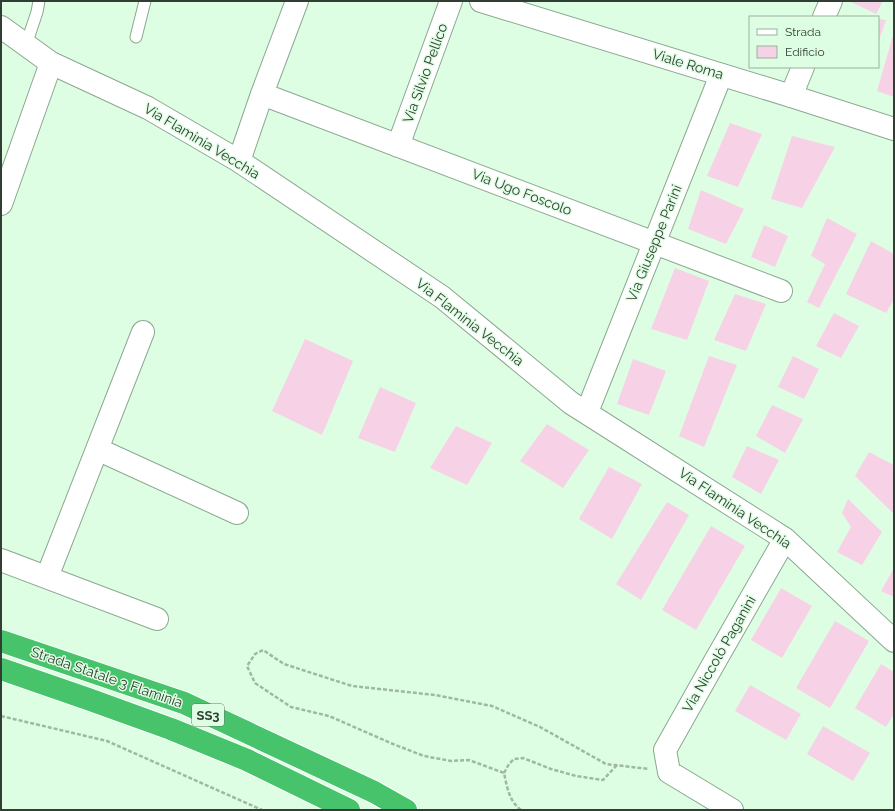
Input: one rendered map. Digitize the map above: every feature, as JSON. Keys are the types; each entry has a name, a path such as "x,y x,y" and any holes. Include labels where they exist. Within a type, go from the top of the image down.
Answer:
{"highway":[{"name":"Strada Statale 3 Flaminia","path":"1,641 184,703 374,792 406,810"},
{"name":"Strada Statale 3 Flaminia","path":"1,669 171,729 247,760 349,810"}],"street":[{"path":"239,161 262,94 297,1"},
{"name":"Via Silvio Pellico","path":"398,146 451,1"},
{"name":"Viale Roma","path":"481,1 894,129"},
{"path":"824,16 831,1"},
{"name":"Via Flaminia Vecchia","path":"1,27 51,63 148,108 239,161 442,297 571,403 785,539 894,641"},
{"path":"1,204 51,63"},
{"path":"791,96 803,68"},
{"name":"Via Giuseppe Parini","path":"587,412 721,75"},
{"name":"Via Ugo Foscolo","path":"262,94 781,291"},
{"path":"47,577 143,332"},
{"path":"97,449 237,513"},
{"name":"Via Niccolò Paganini","path":"669,772 665,750 785,539"},
{"path":"1,560 157,619"},
{"path":"669,772 732,810"}],"lane":[{"path":"26,45 39,1"},
{"path":"136,37 145,1"}],"path":[{"path":"504,773 469,760 451,761 424,756 392,744 329,716 291,707 255,683 247,666 255,654 264,650 284,664 352,686 434,695 492,706 540,727 606,764 669,772"},
{"path":"1,716 108,741 262,810"},
{"path":"521,810 516,806 508,793 504,773 514,759 523,758 551,769 576,776 603,780 617,765"}],"building":[{"path":"849,1 883,1 876,14"},
{"path":"879,19 886,20 879,40"},
{"path":"894,32 894,97 877,91"},
{"path":"730,123 762,134 738,187 707,176"},
{"path":"792,136 835,147 802,208 771,199"},
{"path":"701,190 744,209 726,244 688,229"},
{"path":"827,218 857,234 819,308 807,302 825,264 811,256"},
{"path":"764,225 788,236 775,267 751,257"},
{"path":"871,241 894,254 894,299 886,313 846,294"},
{"path":"675,268 709,281 687,340 651,329"},
{"path":"735,294 766,304 746,351 714,340"},
{"path":"834,313 859,326 841,358 816,346"},
{"path":"305,339 353,361 322,435 272,411"},
{"path":"709,356 737,365 704,447 679,436"},
{"path":"793,356 819,369 804,399 778,387"},
{"path":"633,359 666,371 649,415 617,404"},
{"path":"380,387 416,403 395,452 358,438"},
{"path":"772,405 803,419 785,453 756,436"},
{"path":"547,424 589,450 563,488 520,461"},
{"path":"456,426 492,443 467,485 430,468"},
{"path":"747,446 779,460 761,494 732,477"},
{"path":"869,452 894,465 894,514 855,476"},
{"path":"609,467 642,484 612,539 579,519"},
{"path":"848,499 882,532 862,565 837,552 851,527 842,513"},
{"path":"667,502 689,515 641,600 616,584"},
{"path":"711,526 745,546 696,630 662,610"},
{"path":"894,568 894,597 881,591"},
{"path":"781,588 812,606 782,658 751,640"},
{"path":"835,621 869,641 830,708 796,688"},
{"path":"881,664 894,672 894,714 886,727 855,708"},
{"path":"750,685 801,714 786,740 735,711"},
{"path":"823,726 870,753 853,781 807,754"}]}
